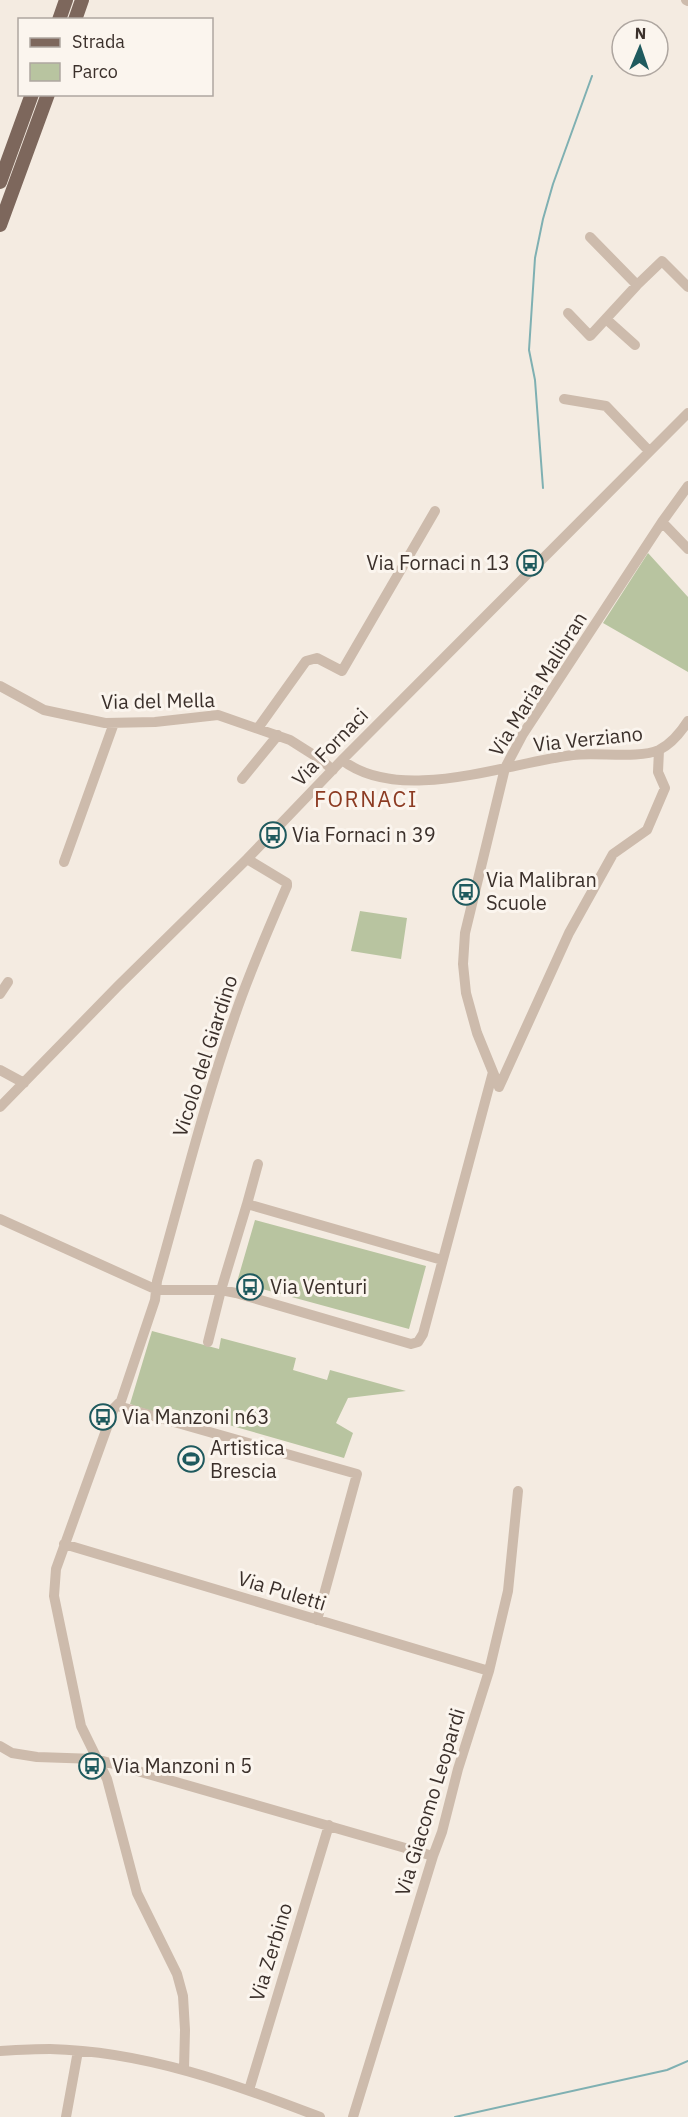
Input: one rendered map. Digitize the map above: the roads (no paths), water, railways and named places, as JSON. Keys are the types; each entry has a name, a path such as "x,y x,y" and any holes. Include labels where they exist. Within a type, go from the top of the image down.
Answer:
{"main road":[{"path":"60,18 66,0"},
{"path":"76,18 82,0"},
{"path":"0,182 31,96"},
{"path":"0,225 47,96"}],"street":[{"path":"590,237 637,285"},
{"path":"568,313 590,336 662,261 688,286"},
{"path":"606,319 635,345"},
{"path":"564,399 606,406 649,451"},
{"name":"Via Fornaci","path":"0,1107 688,413"},
{"name":"Via Maria Malibran","path":"658,750 658,772 664,788 647,830 613,854 569,933 499,1088 477,1033 466,993 464,964 465,933 506,768 523,734 688,486"},
{"path":"258,728 306,661 317,658 342,672 435,511"},
{"path":"662,522 688,549"},
{"name":"Via del Mella","path":"0,680 12,693"},
{"name":"Via del Mella","path":"0,686 44,710 105,723 155,722 218,715 278,735 299,745 333,770"},
{"name":"Via Verziano","path":"342,760 353,769 367,775 396,779 439,779 466,776 572,755 641,754 658,750 671,741 688,721"},
{"path":"64,862 114,723"},
{"path":"242,779 278,735"},
{"name":"Vicolo del Giardino","path":"157,1290 157,1281 197,1137 233,1019 287,886 287,883 246,859"},
{"path":"0,994 8,982"},
{"path":"0,1070 24,1083"},
{"path":"0,1219 157,1290 221,1290 411,1344 418,1341 423,1334 493,1072"},
{"path":"208,1342 258,1164"},
{"path":"247,1204 442,1260"},
{"path":"157,1290 122,1401 114,1408 64,1544 56,1569 54,1596 81,1726 106,1779 137,1893 177,1974 185,2013 184,2069"},
{"path":"118,1406 357,1474 317,1620"},
{"name":"Via Giacomo Leopardi","path":"352,2117 442,1832 458,1769 489,1671 508,1591 518,1491"},
{"name":"Via Puletti","path":"64,1544 489,1671"},
{"path":"0,1746 12,1752 37,1757 96,1759 433,1856"},
{"name":"Via Zerbino","path":"249,2090 329,1825"},
{"path":"0,2051 50,2049 78,2051 184,2069 249,2090 320,2117"},
{"path":"66,2117 78,2051"}],"waterway":[{"path":"543,488 535,380 529,350 535,258 553,184 592,76"},
{"path":"455,2117 667,2070 688,2061"}],"place":[{"name":"Via Fornaci n 13","path":"530,563"},
{"name":"Via Fornaci n 39","path":"273,835"},
{"name":"Via Malibran Scuole","path":"466,892"},
{"name":"Via Venturi","path":"250,1287"},
{"name":"Via Manzoni n63","path":"103,1417"},
{"name":"Artistica Brescia","path":"191,1459"},
{"name":"Via Manzoni n 5","path":"92,1766"}],"district":[{"name":"FORNACI","path":"366,799"}]}
